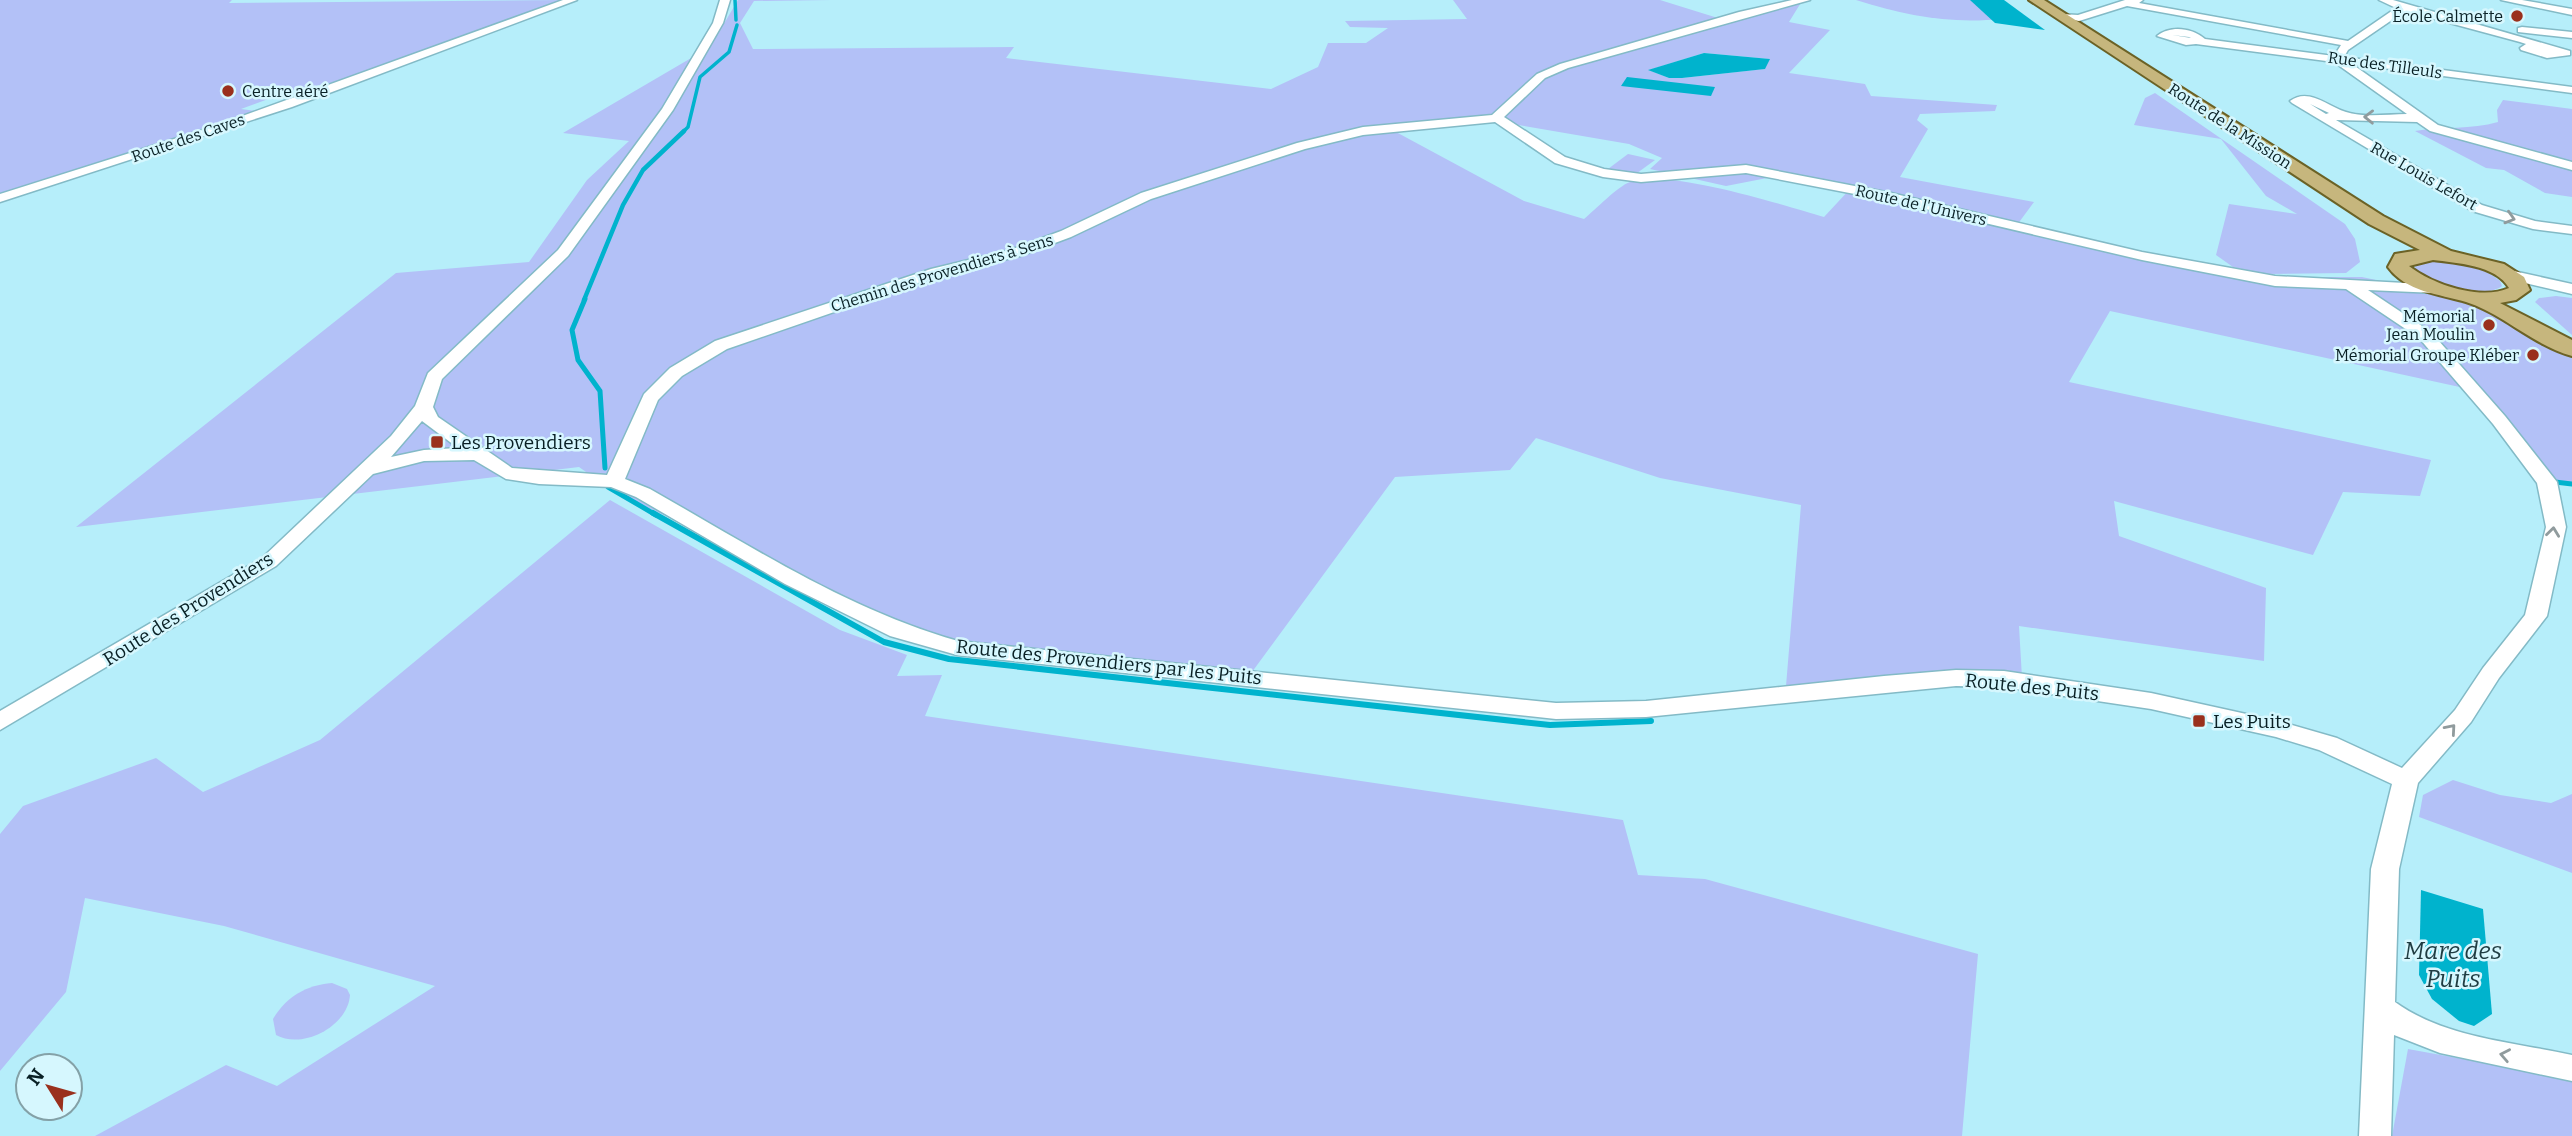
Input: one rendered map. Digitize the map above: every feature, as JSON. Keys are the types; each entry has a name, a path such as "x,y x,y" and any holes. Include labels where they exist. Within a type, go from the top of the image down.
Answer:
{"main road":[{"name":"Route de la Mission","path":"2035,0 2073,20 2376,220"},
{"path":"2376,220 2447,256 2481,263 2513,287 2565,344"},
{"path":"2376,220 2407,264 2436,288 2466,295 2565,344"},
{"path":"2407,264 2447,256"},
{"path":"2466,295 2513,287"}],"street":[{"name":"Route des Caves","path":"0,198 183,140 572,0"},
{"name":"Route des Provendiers","path":"0,722 269,562 398,440 424,407 434,377 563,253 667,110 718,23 725,0"},
{"path":"1496,118 1541,76 1564,66 1742,14 1805,0"},
{"path":"2384,0 2401,9 2426,12 2543,46"},
{"path":"2506,0 2572,12"},
{"path":"2515,0 2547,8"},
{"path":"2073,20 2093,11 2131,1 2169,11 2350,44"},
{"path":"2401,9 2350,44 2337,58 2434,128 2572,166"},
{"path":"2499,32 2526,30 2572,35"},
{"name":"Rue des Tilleuls","path":"2198,41 2568,90"},
{"path":"2568,90 2572,102"},
{"name":"Rue Louis Lefort","path":"2344,116 2316,101 2296,100 2477,208 2533,225 2572,230"},
{"name":"Rue Louis Lefort","path":"2322,116 2417,118"},
{"name":"Route de l'Univers","path":"1496,118 1517,128 1560,160 1603,173 1641,178 1743,168 1891,197 2092,245 2239,275 2274,281 2436,288"},
{"name":"Chemin des Provendiers à Sens","path":"614,481 650,398 676,372 721,345 897,284 1016,253 1066,234 1146,196 1301,146 1363,131 1496,118"},
{"name":"Route de l'Univers","path":"2353,284 2407,264"},
{"path":"2353,284 2424,335 2499,420 2547,482 2556,527 2536,616 2491,673 2463,716 2406,780 2385,869 2375,1136"},
{"path":"2513,287 2572,290"},
{"name":"Route des Provendiers par les Puits","path":"424,407 430,420 475,454 506,473 539,478 614,481 643,493 793,579 898,631 957,648 1556,711 1646,709"},
{"path":"360,476 397,459 435,452 475,454"},
{"name":"Route des Puits","path":"1646,709 1884,684 1956,678 2004,679 2151,701 2278,729 2328,744 2406,780"},
{"path":"2378,1006 2405,1026 2440,1041 2572,1068"}],"shaded area":[{"path":"0,0 232,0 229,3 563,0 365,76 290,91 241,109 263,112 0,194"},
{"path":"738,0 831,0 754,1 740,23 753,49 1014,47 1006,58 1271,89 1318,67 1328,43 1366,43 1388,28 1350,27 1345,21 1467,19 1453,0 1660,0 1721,19 1802,1 1789,22 1830,30 1789,73 1865,84 1871,96 1997,105 1995,111 1920,114 1917,120 1928,129 1900,177 2034,202 2017,225 2142,254 2264,277 2362,277 2488,304 2572,348 2572,483 2558,482 2478,391 2110,311 2069,382 2431,460 2420,496 2343,492 2313,555 2114,501 2119,536 2266,588 2264,661 2019,626 2022,678 1958,672 1786,686 1801,505 1660,478 1536,438 1510,470 1395,477 1252,672 927,640 613,491 579,467 76,527 396,273 529,262 587,180 629,141 563,133 710,47","holes":["1704,53 1769,59 1764,69 1682,78 1669,78 1649,70","1495,121 1629,144 1662,158 1650,169 1726,186 1782,175 1851,188 1824,217 1726,190 1671,180 1648,179 1625,184 1584,219 1524,201 1396,132"]},
{"path":"1856,0 1980,0 2002,19 1928,17"},
{"path":"2155,93 2345,224 2355,239 2360,262 2346,273 2265,274 2233,267 2216,255 2229,204 2297,214 2266,196 2221,139 2134,125 2145,98"},
{"path":"2503,100 2572,109 2572,197 2545,193 2504,170 2486,168 2415,131 2498,122 2497,110"},
{"path":"1628,154 1655,160 1633,176 1604,172"},
{"path":"2430,261 2458,263 2476,268 2493,276 2502,286 2483,292 2443,285 2421,275 2415,268 2416,265"},
{"path":"2539,298 2572,298 2572,335 2535,302"},
{"path":"610,500 840,630 907,655 897,676 942,675 925,716 1623,820 1638,875 1705,879 1978,954 1962,1136 95,1136 226,1065 277,1086 435,986 224,926 85,898 66,992 0,1071 0,834 23,806 156,758 203,792 320,740"},
{"path":"2453,780 2500,795 2551,803 2572,794 2572,873 2419,817 2423,795"},
{"path":"332,983 347,989 350,995 347,1006 333,1025 311,1037 287,1039 276,1035 273,1019 284,1004 305,989"},
{"path":"2408,1049 2572,1079 2572,1136 2392,1136"}],"water":[{"path":"1970,0 2004,0 2045,30 1995,23"},
{"path":"1704,53 1770,59 1765,69 1682,78 1669,78 1648,70"},
{"path":"1627,77 1715,87 1711,96 1621,86"},
{"name":"Mare des Puits","path":"2421,890 2483,909 2492,1014 2474,1026 2459,1021 2432,999 2419,975"}],"waterway":[{"path":"735,0 736,20"},
{"path":"684,131 688,127 700,77 729,52 737,25"},
{"path":"584,300 623,205 643,170 684,131"},
{"path":"585,299 572,330 578,360 600,391 605,468"},
{"path":"2555,482 2572,484"},
{"path":"608,487 656,515"},
{"path":"653,513 884,642 949,659 1550,725 1651,721"}],"place":[{"name":"École Calmette","path":"2517,16"},
{"name":"Centre aéré","path":"228,91"},
{"name":"Mémorial Jean Moulin","path":"2489,325"},
{"name":"Mémorial Groupe Kléber","path":"2533,355"},
{"name":"Les Provendiers","path":"437,442"},
{"name":"Les Puits","path":"2199,721"}]}
